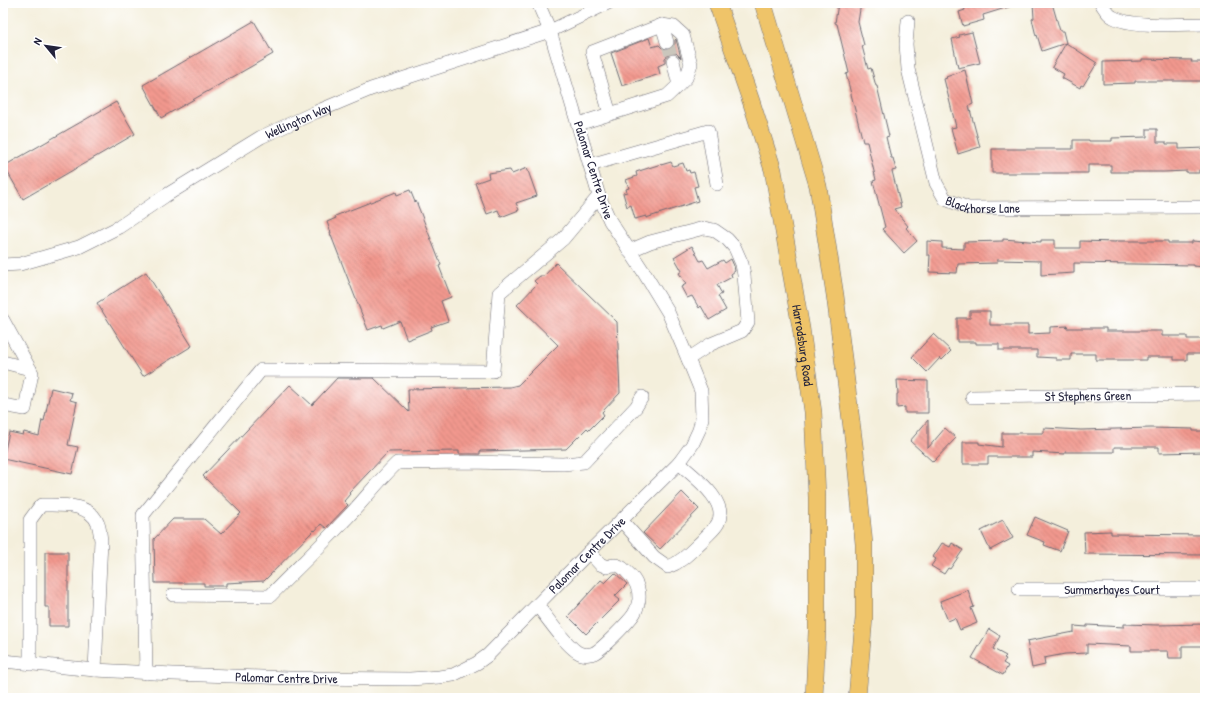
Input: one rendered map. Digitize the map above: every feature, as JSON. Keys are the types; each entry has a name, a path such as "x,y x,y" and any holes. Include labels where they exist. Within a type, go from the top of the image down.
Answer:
{"main road":[{"name":"Harrodsburg Road","path":"717,3 752,101 773,170 801,328 813,412 817,497 817,632 814,698"},
{"path":"763,3 818,186 835,296 855,452 864,544 864,618 857,698"}],"street":[{"name":"Palomar Centre Drive","path":"3,661 95,670 289,678 410,680 439,678 453,674 477,663 488,655 679,463 692,445 699,430 702,418 700,391 668,312 658,294 610,222 599,196 550,31 538,3"},
{"name":"Wellington Way","path":"3,265 20,264 79,247 119,227 165,196 261,137 316,112 371,89 550,31 608,3"},
{"path":"1101,3 1107,13 1112,17 1129,23 1205,24"},
{"name":"Blackhorse Lane","path":"908,21 906,44 908,69 936,183 945,199 968,208 1205,206"},
{"path":"662,24 667,42"},
{"path":"578,124 610,114 667,96 686,78 691,64 683,35 674,27 662,24 592,52 610,114"},
{"path":"673,61 679,85"},
{"path":"590,165 708,131 717,184"},
{"path":"146,673 143,516 261,370 493,371 499,293 564,239 599,196"},
{"path":"629,251 650,242 704,228 714,230 727,239 735,248 742,264 744,275 748,322 742,331 711,344 688,359"},
{"path":"3,320 32,373 24,409 3,405"},
{"path":"3,362 30,369"},
{"name":"St Stephens Green","path":"972,397 1205,394"},
{"path":"173,596 270,596 296,568 325,542 397,463 470,462 563,464 584,462 636,407 642,397"},
{"path":"621,520 654,557 668,567 676,564 688,554 718,523 721,512 718,502 708,490 679,463"},
{"path":"30,664 30,520 41,505 63,505 83,509 91,514 98,523 101,540 95,670"},
{"path":"537,605 563,639 574,650 582,654 594,653 604,646 635,613 639,600 638,590 634,578 621,566 612,565 607,567 600,564 589,552"},
{"name":"Summerhayes Court","path":"1019,589 1205,589"}],"building":[{"path":"838,3 861,3 858,22 864,45 862,46 868,69 871,68 877,86 889,136 886,137 891,158 893,158 896,170 892,171 901,207 894,209 908,226 906,228 917,241 904,253 882,229 885,227 873,181 876,180 867,142 863,142 846,74 849,73 837,24 835,23"},
{"path":"963,3 1012,3 1012,6 983,15 984,20 963,26 959,12 965,10"},
{"path":"1033,3 1052,3 1060,31 1063,31 1066,43 1042,51 1037,35 1036,36 1032,19 1034,18"},
{"path":"254,21 273,54 161,118 143,85"},
{"path":"972,32 980,63 958,68 952,39 960,37 959,35"},
{"path":"649,38 652,47 659,45 666,50 672,48 676,39 681,58 676,53 671,53 665,58 665,63 658,66 660,74 622,86 611,53"},
{"path":"1066,43 1097,63 1083,86 1081,85 1080,88 1062,78 1064,74 1052,67"},
{"path":"1142,59 1192,60 1191,62 1205,62 1205,81 1135,81 1135,83 1103,84 1103,62 1142,61"},
{"path":"965,70 973,104 969,106 980,147 958,154 951,128 956,127 944,79"},
{"path":"116,102 135,134 23,199 4,166"},
{"path":"1147,129 1157,129 1157,142 1179,144 1179,149 1205,148 1205,170 1199,170 1199,173 1187,173 1187,171 1111,172 1111,165 1088,165 1088,173 992,173 992,149 1073,149 1073,140 1112,141 1112,138 1147,137"},
{"path":"671,162 673,166 683,163 686,171 689,170 690,173 694,172 698,186 694,187 698,201 646,218 646,216 635,219 631,205 627,207 623,193 627,192 626,189 629,188 626,180 637,176 636,172"},
{"path":"527,168 537,196 516,203 519,210 501,217 498,210 487,214 475,183 489,178 488,173 510,170 512,174"},
{"path":"410,190 415,202 416,201 441,265 439,266 451,297 441,301 448,321 431,327 432,330 407,340 400,321 383,328 382,325 368,330 327,222 336,218 335,216 396,192 397,195"},
{"path":"1003,239 1041,242 1041,240 1055,240 1055,248 1080,248 1080,241 1168,241 1168,243 1192,243 1192,241 1205,242 1205,267 1193,265 1074,263 1074,273 1041,275 1041,261 997,260 997,263 958,264 957,273 929,272 930,255 927,255 927,241 942,242 942,248 964,249 964,242 1003,241"},
{"path":"692,246 700,261 703,260 708,268 723,260 725,263 731,259 734,266 735,271 731,274 732,277 717,285 722,294 718,296 726,310 709,320 701,306 699,308 692,296 687,298 681,287 686,284 679,273 682,271 674,257"},
{"path":"556,263 617,322 620,393 602,412 604,415 589,430 587,428 566,449 480,451 480,454 459,454 459,451 388,452 349,493 350,494 344,501 348,505 328,526 326,528 321,524 315,531 314,530 264,581 226,583 226,586 204,586 204,583 155,583 154,539 173,519 204,519 221,534 241,513 203,476 290,385 312,405 337,378 374,378 409,412 408,389 510,387 518,385 558,345 517,305 537,284 534,281 540,276 544,276"},
{"path":"146,272 192,346 143,376 97,303"},
{"path":"970,311 990,311 990,325 1028,325 1028,334 1050,333 1050,327 1068,326 1066,328 1106,328 1106,331 1162,331 1162,336 1187,336 1187,339 1205,339 1205,354 1187,354 1187,360 1174,360 1174,357 1146,357 1146,360 1096,360 1096,354 1071,354 1071,360 1056,360 1056,358 1037,357 1037,350 999,350 999,344 957,342 957,318 970,318"},
{"path":"933,334 951,351 942,360 940,358 927,372 912,357"},
{"path":"897,380 928,381 928,413 905,413 905,407 897,408"},
{"path":"51,388 72,393 70,400 77,402 68,445 78,447 72,474 3,459 9,432 23,435 24,432 39,436 42,420 44,421"},
{"path":"928,420 928,448 945,428 956,438 933,462 910,441"},
{"path":"1044,428 1081,430 1151,428 1193,429 1193,431 1205,431 1205,452 1159,453 1159,447 1114,447 1114,452 1065,452 1065,454 1032,452 1032,457 988,457 988,464 963,464 963,442 979,442 979,444 1002,447 1002,433 1044,433"},
{"path":"682,492 699,509 660,549 643,533"},
{"path":"1035,517 1068,531 1060,551 1044,545 1045,542 1027,535"},
{"path":"1003,520 1013,538 990,550 981,531"},
{"path":"1111,531 1111,534 1205,535 1205,555 1085,554 1084,532"},
{"path":"942,543 950,547 952,543 963,550 950,569 948,568 944,574 931,566 936,559 933,557"},
{"path":"45,552 68,552 68,626 49,626 49,607 45,607"},
{"path":"615,573 627,584 615,596 620,600 586,634 568,616 601,580 605,583"},
{"path":"968,590 974,607 971,608 977,623 960,630 955,618 948,621 940,601"},
{"path":"1124,624 1205,624 1205,646 1182,646 1182,658 1169,658 1168,651 1131,651 1131,646 1087,644 1087,653 1065,654 1044,658 1045,665 1032,668 1027,641 1074,632 1074,626 1087,627 1087,625 1124,627"},
{"path":"989,629 1000,636 993,649 1006,656 1003,663 1008,666 1003,675 972,658"}],"tunnel":[{"path":"667,42 673,61"}]}
